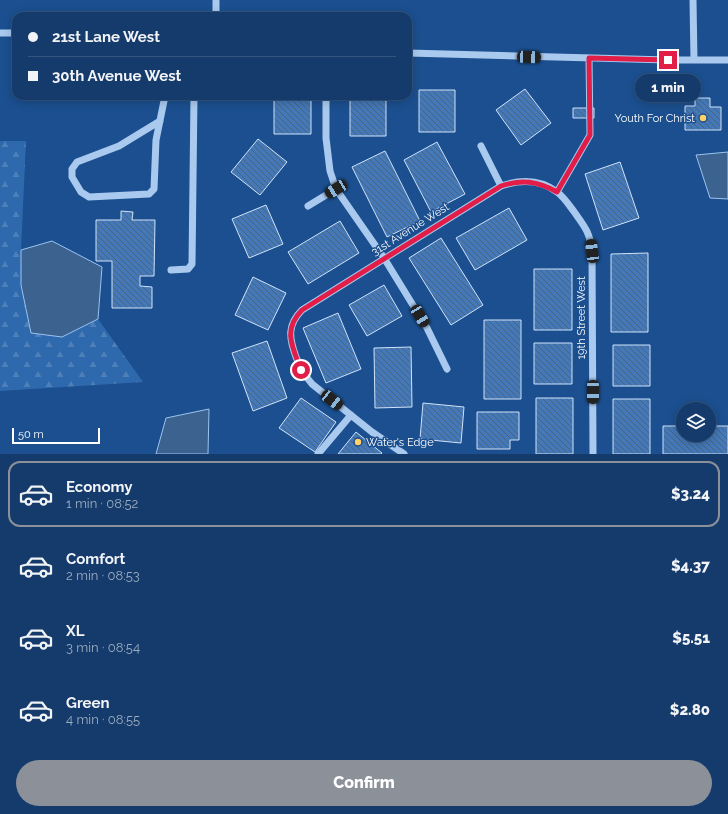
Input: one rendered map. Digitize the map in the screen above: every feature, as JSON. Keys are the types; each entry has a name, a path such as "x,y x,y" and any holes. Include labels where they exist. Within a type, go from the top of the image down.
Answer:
{"street":[{"path":"216,0 216,12"},
{"path":"693,0 694,60"},
{"path":"0,33 12,33"},
{"path":"412,53 728,60"},
{"path":"557,192 590,135 589,58"},
{"path":"160,121 119,146 77,162 72,169 72,177 81,192 88,196 149,194 154,190 156,140 160,121 164,100"},
{"path":"171,270 188,269 192,264 194,100"},
{"path":"326,100 326,138 330,170 336,189 384,258 427,328 447,369"},
{"path":"481,146 501,186"},
{"name":"31st Avenue West","path":"351,415 312,384 301,370 292,347 291,339 291,331 296,316 302,310 384,258 501,186 517,182 526,182 542,185 557,192"},
{"path":"308,206 336,189"},
{"name":"19th Street West","path":"557,192 586,228 591,242 593,454"},
{"path":"318,454 351,415 372,432 404,454"}],"green space":[{"path":"0,141 26,141 21,250 21,285 31,333 62,337 98,319 143,382 0,391"}],"shaded area":[{"path":"728,152 728,199 710,198 696,155"},
{"path":"52,241 102,267 98,319 62,337 31,333 21,285 21,250"},
{"path":"209,409 208,454 156,454 166,418"}],"building":[{"path":"525,89 551,123 521,145 496,110"},
{"path":"419,90 455,90 455,132 419,132"},
{"name":"Youth For Christ","path":"695,98 710,98 710,107 721,107 721,130 685,130 685,106 695,106"},
{"path":"274,100 311,100 311,134 274,134"},
{"path":"350,100 386,100 386,136 350,136"},
{"path":"573,108 594,108 594,118 573,118"},
{"path":"258,139 287,162 260,195 231,172"},
{"path":"437,142 465,194 431,212 404,160"},
{"path":"385,151 420,221 387,237 352,167"},
{"path":"620,162 639,218 603,230 585,174"},
{"path":"266,205 283,244 249,258 232,219"},
{"path":"509,208 527,240 475,270 456,238"},
{"path":"121,211 133,212 132,220 155,220 154,276 140,276 140,286 152,287 152,308 112,308 112,261 96,261 96,220 121,220"},
{"path":"340,221 359,253 308,284 288,252"},
{"path":"441,238 483,305 451,325 409,258"},
{"path":"648,253 648,332 611,332 611,254"},
{"path":"534,269 572,269 572,330 534,330"},
{"path":"253,277 286,293 268,330 235,315"},
{"path":"384,285 402,316 367,336 349,305"},
{"path":"338,313 361,369 326,383 303,328"},
{"path":"484,320 521,320 521,399 484,399"},
{"path":"267,341 287,398 253,411 232,353"},
{"path":"534,343 572,343 572,384 534,384"},
{"path":"613,345 650,345 650,386 613,386"},
{"path":"411,347 412,407 375,408 374,348"},
{"path":"301,398 336,422 315,452 279,428"},
{"path":"536,398 573,398 573,454 536,454"},
{"path":"613,399 650,399 650,454 613,454"},
{"path":"423,403 464,407 461,443 420,439"},
{"path":"477,412 519,412 519,440 510,440 510,449 477,449"},
{"path":"663,426 676,426 676,442 716,442 716,426 728,426 728,454 663,454"},
{"name":"Water's Edge","path":"356,432 382,453 338,454"}],"place":[{"name":"Youth For Christ","path":"703,118"},
{"name":"Water's Edge","path":"358,442"}],"route":[{"path":"301,370 292,347 291,331 296,316 302,310 501,186 510,183 526,182 542,185 557,192 590,135 589,58 668,60"}]}
